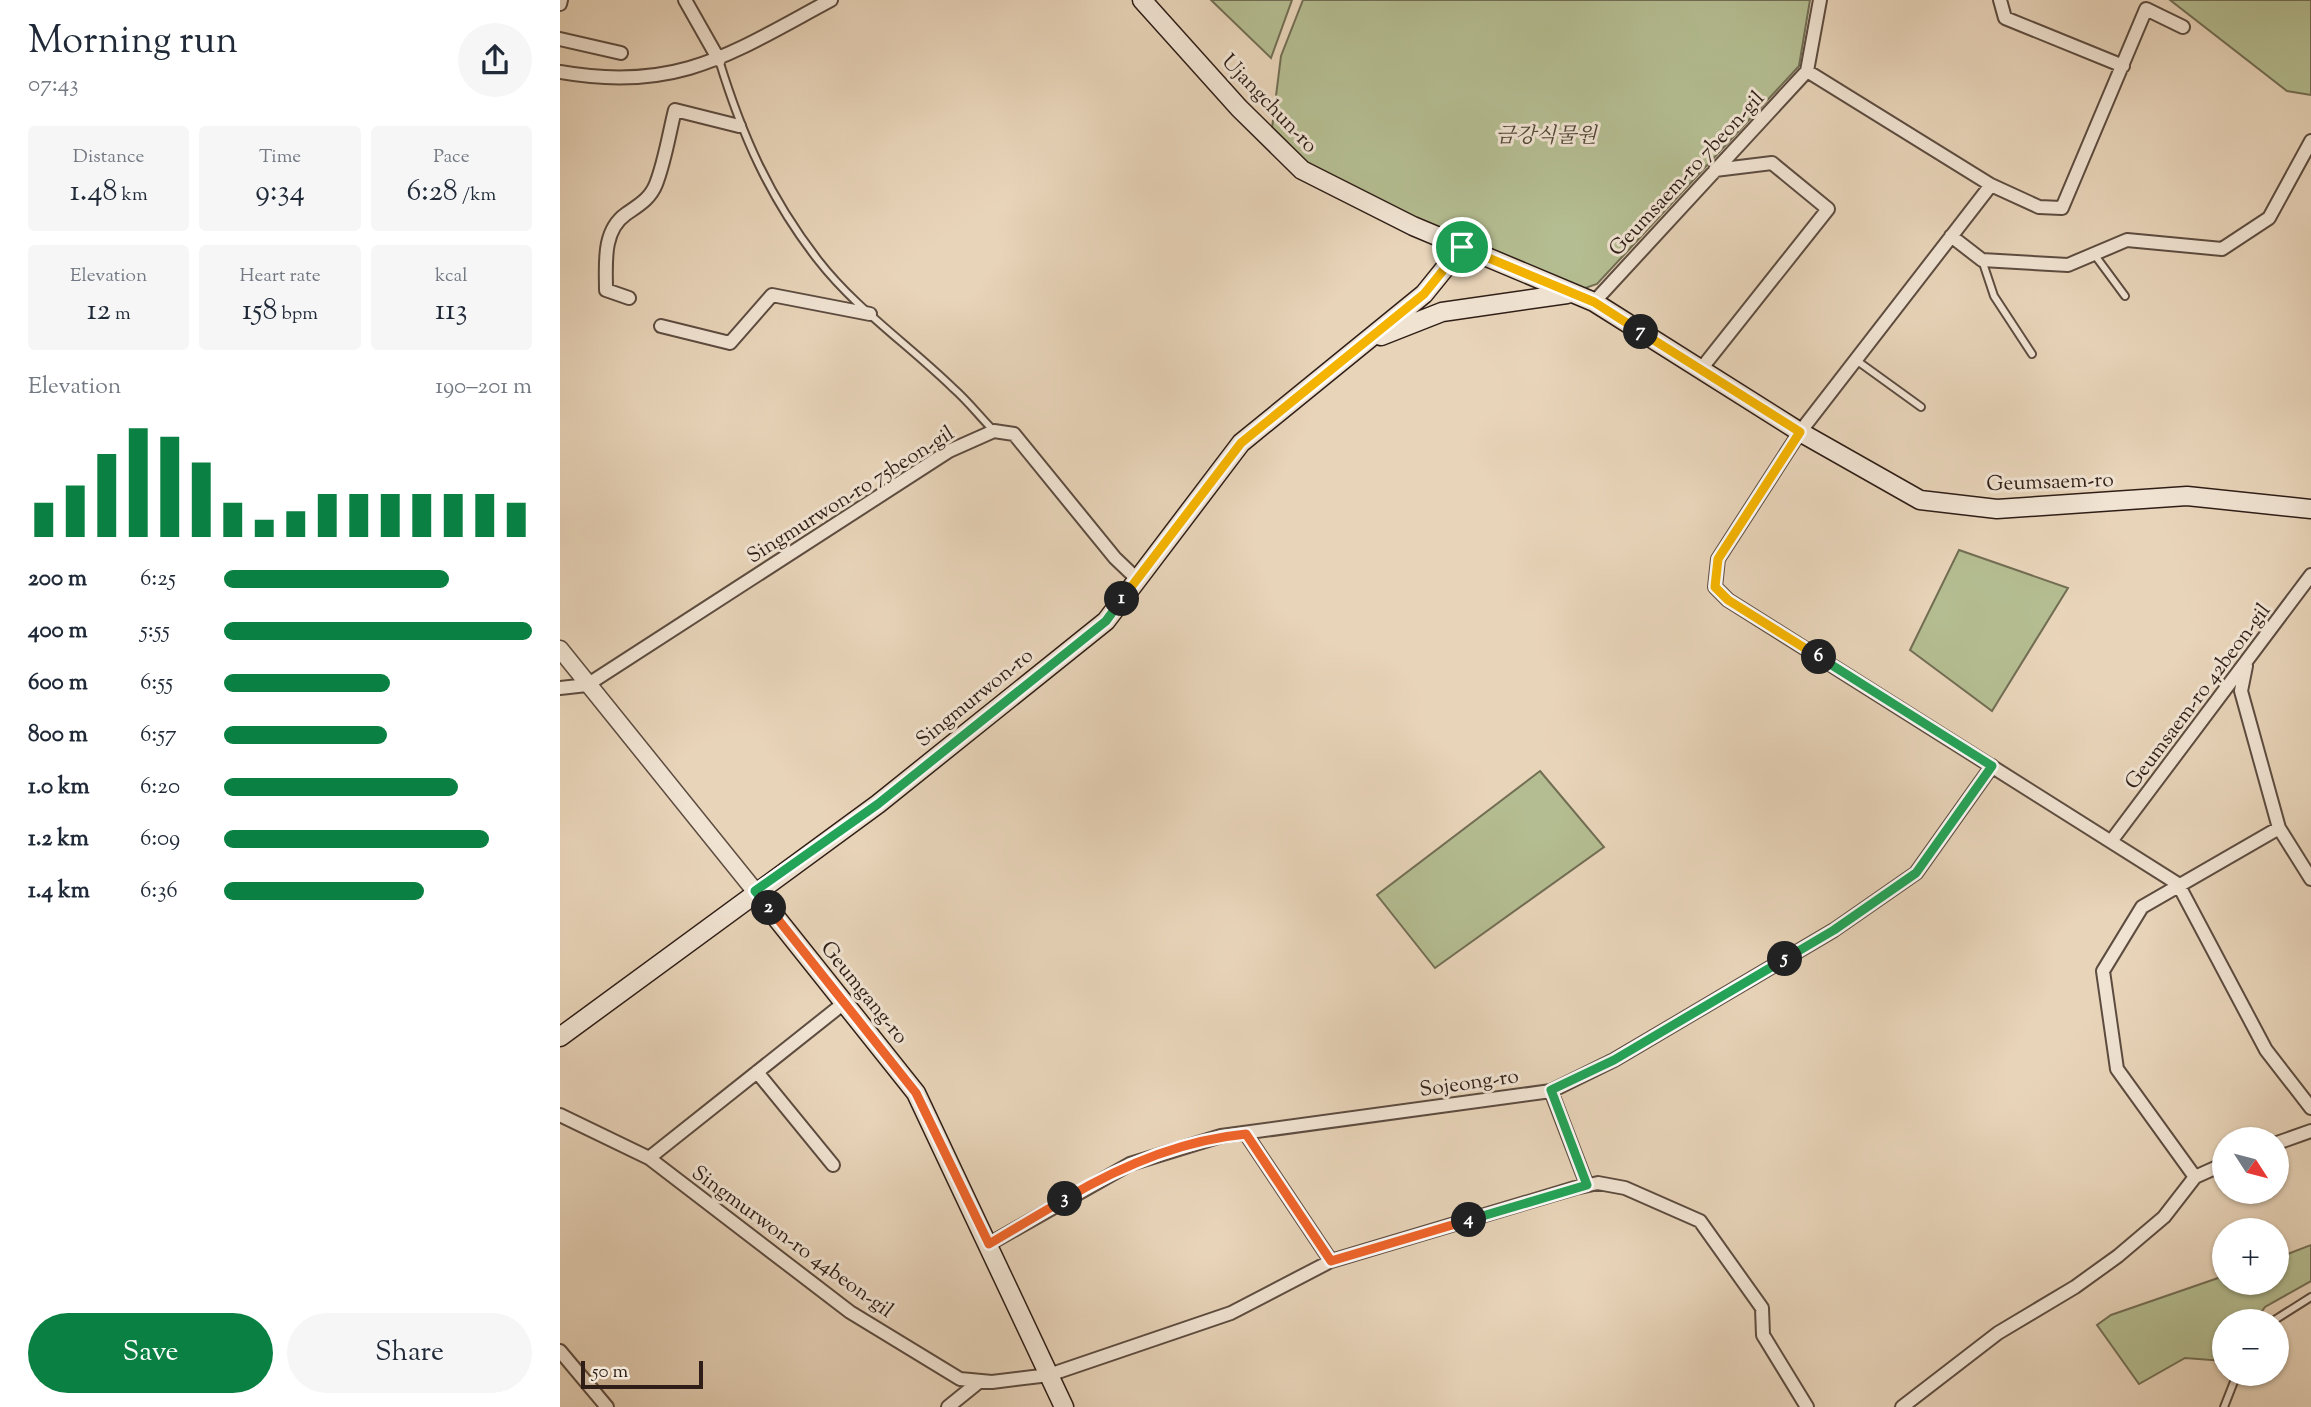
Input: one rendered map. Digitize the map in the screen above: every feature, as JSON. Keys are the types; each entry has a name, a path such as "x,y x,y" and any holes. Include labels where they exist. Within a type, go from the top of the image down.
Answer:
{"main road":[{"name":"Ujangchun-ro","path":"1142,0 1239,108 1302,170 1462,247"},
{"name":"Geumsaem-ro","path":"1462,247 1594,302 1800,432 1920,500 1997,509 2187,496 2311,509"},
{"name":"Singmurwon-ro","path":"560,1037 755,891 878,804 1106,621 1241,443 1424,294 1462,247"},
{"name":"Singmurwon-ro","path":"1368,342 1442,312 1571,293"},
{"name":"Geumgang-ro","path":"755,891 916,1093 1064,1407"}],"street":[{"path":"684,0 719,60"},
{"path":"560,72 591,78 638,79 669,75 719,60 831,0"},
{"path":"1820,0 1807,71 1991,185 2039,207 2062,208 2146,9 2183,27"},
{"path":"2000,0 2005,18 2123,65"},
{"path":"560,39 621,53"},
{"name":"Geumsaem-ro 7beon-gil","path":"1594,302 1807,71"},
{"path":"629,298 606,290 606,250 612,232 623,216 643,205 656,186 675,110 739,125"},
{"path":"1951,236 1982,260 2068,265 2127,240 2222,249 2269,218 2311,141"},
{"path":"1701,369 1828,209 1772,163 1715,170"},
{"path":"1991,185 1800,432 1718,559 1715,587 1728,600 2178,884 2266,1050 2311,1108"},
{"path":"661,326 730,342 772,295 870,314"},
{"path":"993,431 1014,435 1115,558 1137,579"},
{"name":"Singmurwon-ro 75beon-gil","path":"587,685 949,451 993,431"},
{"name":"Geumsaem-ro 42beon-gil","path":"2112,840 2311,575"},
{"name":"Geumgang-ro","path":"560,649 755,891"},
{"path":"2246,664 2241,691 2279,828 2311,879"},
{"path":"560,688 587,685"},
{"name":"Sojeong-ro","path":"989,1244 1130,1164 1221,1136 1551,1090 1614,1060 1834,930 1916,873 1992,766"},
{"path":"2195,1177 2116,1069 2103,971 2142,907 2279,828"},
{"path":"649,1158 844,1003"},
{"path":"757,1072 833,1165"},
{"path":"1551,1090 1587,1185 1598,1183 1625,1188 1700,1221 1762,1308 1763,1335 1807,1407"},
{"name":"Singmurwon-ro 44beon-gil","path":"560,1115 649,1158 850,1312 960,1379 980,1381 1049,1375 1231,1313 1331,1261 1587,1185"},
{"path":"2289,1139 2311,1131"},
{"path":"1246,1134 1331,1261"},
{"path":"1902,1407 1998,1333 2075,1287 2118,1256 2164,1217 2195,1177 2212,1169"},
{"path":"560,1351 607,1407"},
{"path":"948,1407 980,1381"}],"lane":[{"path":"719,60 739,125 781,208 819,261 870,314 954,388 993,431"},
{"path":"2094,254 2125,296"},
{"path":"1982,260 1994,296 2032,354"},
{"path":"1856,360 1921,407"},
{"path":"2289,1311 2311,1297"},
{"path":"2224,1407 2232,1386"}],"green space":[{"path":"1211,0 1292,0 1271,58"},
{"name":"금강식물원","path":"1303,0 1810,0 1799,66 1597,284 1571,293 1413,226 1270,144 1281,56"},
{"path":"2170,0 2311,0 2311,95 2287,91"},
{"path":"1959,550 2068,588 1992,711 1910,650"},
{"path":"1540,771 1604,847 1435,968 1377,895"},
{"path":"2311,1245 2311,1281 2289,1293 2289,1253"},
{"path":"2212,1280 2212,1295 2286,1295 2264,1309 2212,1309 2212,1360 2185,1358 2139,1384 2097,1325 2111,1315"}],"route":[{"path":"1462,247 1538,281 1594,302 1800,432 1718,559 1715,587 1728,600 1992,766 1916,873 1834,930 1614,1060 1551,1090 1587,1185 1331,1261 1246,1134 1221,1136 1130,1164 989,1244 916,1093 755,891 878,804 1106,621 1241,443 1424,294 1462,247"}]}
